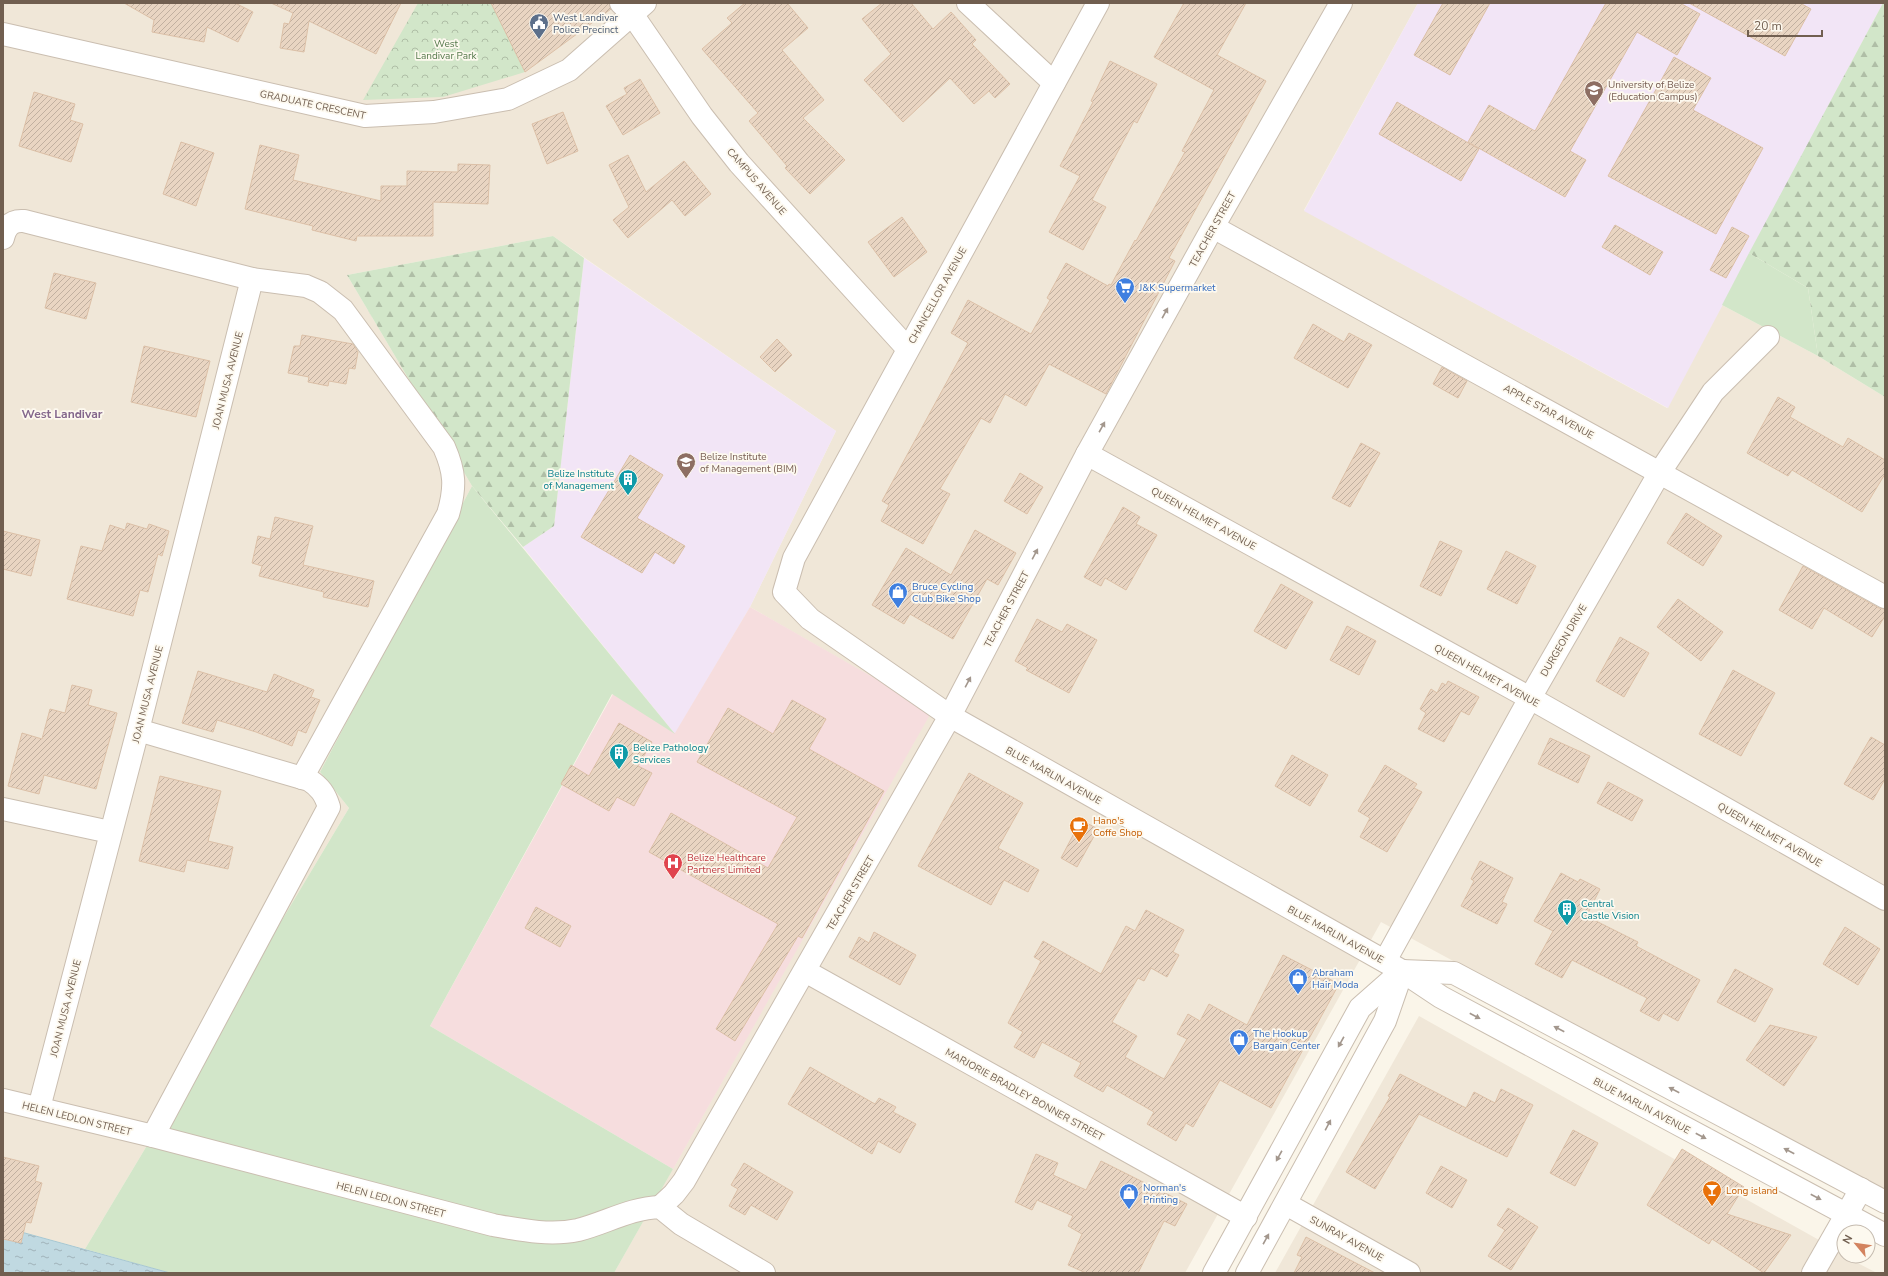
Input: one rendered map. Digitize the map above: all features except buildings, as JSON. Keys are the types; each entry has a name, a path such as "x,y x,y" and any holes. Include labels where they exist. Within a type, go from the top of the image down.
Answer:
{"street":[{"path":"968,3 1054,83"},
{"name":"CHANCELLOR AVENUE","path":"784,592 794,558 907,348 1098,3"},
{"name":"TEACHER STREET","path":"660,1206 674,1194 684,1180 950,716 1088,454 1213,227 1341,3"},
{"name":"GRADUATE CRESCENT","path":"3,34 365,116 434,112 508,99 569,70 633,7"},
{"name":"CAMPUS AVENUE","path":"633,7 702,116 739,163 907,348"},
{"path":"8,230 24,221 252,279 306,286 320,292 343,310 444,447 451,463 454,480 453,497 448,514 302,778"},
{"name":"APPLE STAR AVENUE","path":"1213,227 1885,596"},
{"name":"JOAN MUSA AVENUE","path":"39,1108 110,832 138,730 252,279"},
{"name":"DURGEON DRIVE","path":"1393,966 1530,698 1660,472 1713,392 1768,337"},
{"name":"QUEEN HELMET AVENUE","path":"1088,454 1530,698 1885,899"},
{"name":"BLUE MARLIN AVENUE","path":"784,592 810,618 950,716 1393,966 1441,997 1885,1235"},
{"path":"138,730 309,780 320,788 329,807 153,1136"},
{"path":"3,809 110,832"},
{"path":"1214,1273 1360,1008 1393,966"},
{"path":"1247,1273 1385,1021 1393,966"},
{"name":"BLUE MARLIN AVENUE","path":"1393,966 1454,973 1885,1202"},
{"name":"MARJORIE BRADLEY BONNER STREET","path":"805,971 1246,1217"},
{"name":"HELEN LEDLON STREET","path":"3,1100 153,1136 493,1225 525,1231 554,1233 578,1230 632,1210 660,1206"},
{"path":"1813,1273 1861,1189"},
{"name":"SUNRAY AVENUE","path":"1286,1204 1409,1273"},
{"path":"660,1206 681,1224 764,1273"}],"shaded area":[{"path":"3,3 1418,3 1304,210 1667,408 1722,305 1818,356 1885,397 1885,1194 1381,922 1185,1273 614,1273 931,711 750,607 836,431 553,236 347,275 472,486 320,772 349,808 85,1249 3,1227"},
{"name":"University of Belize (Education Campus)","path":"1418,3 1883,3 1668,408 1304,211"},
{"name":"Belize Institute of Management (BIM)","path":"584,258 836,431 750,607 675,734 523,547 554,526"},
{"name":"Belize Healthcare Partners Limited","path":"750,607 932,711 673,1169 430,1026 613,694 675,733"},
{"path":"1419,1016 1836,1250 1836,1264 1860,1264 1877,1273 1275,1273"}],"green space":[{"name":"West Landivar Park","path":"418,3 496,3 493,6 525,72 443,97 363,100"},
{"path":"1883,3 1885,3 1885,397 1818,356 1808,288 1749,253"},
{"path":"553,236 584,258 554,526 523,547 472,486 347,275"},
{"path":"1749,253 1808,288 1818,356 1722,305"},
{"path":"472,486 675,734 612,694 430,1026 673,1169 614,1273 170,1273 85,1249 349,808 320,772"}],"water":[{"path":"3,1227 170,1273 3,1273"}],"place":[{"name":"West Landivar Police Precinct","path":"539,40"},
{"name":"University of Belize (Education Campus)","path":"1594,107"},
{"name":"J&K Supermarket","path":"1125,304"},
{"name":"Belize Institute of Management (BIM)","path":"686,479"},
{"name":"Belize Institute of Management","path":"628,496"},
{"name":"Bruce Cycling Club Bike Shop","path":"898,609"},
{"name":"Belize Pathology Services","path":"619,770"},
{"name":"Hano's Coffe Shop","path":"1079,843"},
{"name":"Belize Healthcare Partners Limited","path":"673,880"},
{"name":"Central Castle Vision","path":"1567,926"},
{"name":"Abraham Hair Moda","path":"1298,995"},
{"name":"The Hookup Bargain Center","path":"1239,1056"},
{"name":"Long island","path":"1712,1207"},
{"name":"Norman's Printing","path":"1129,1210"}],"district":[{"name":"West Landivar","path":"62,414"}]}
